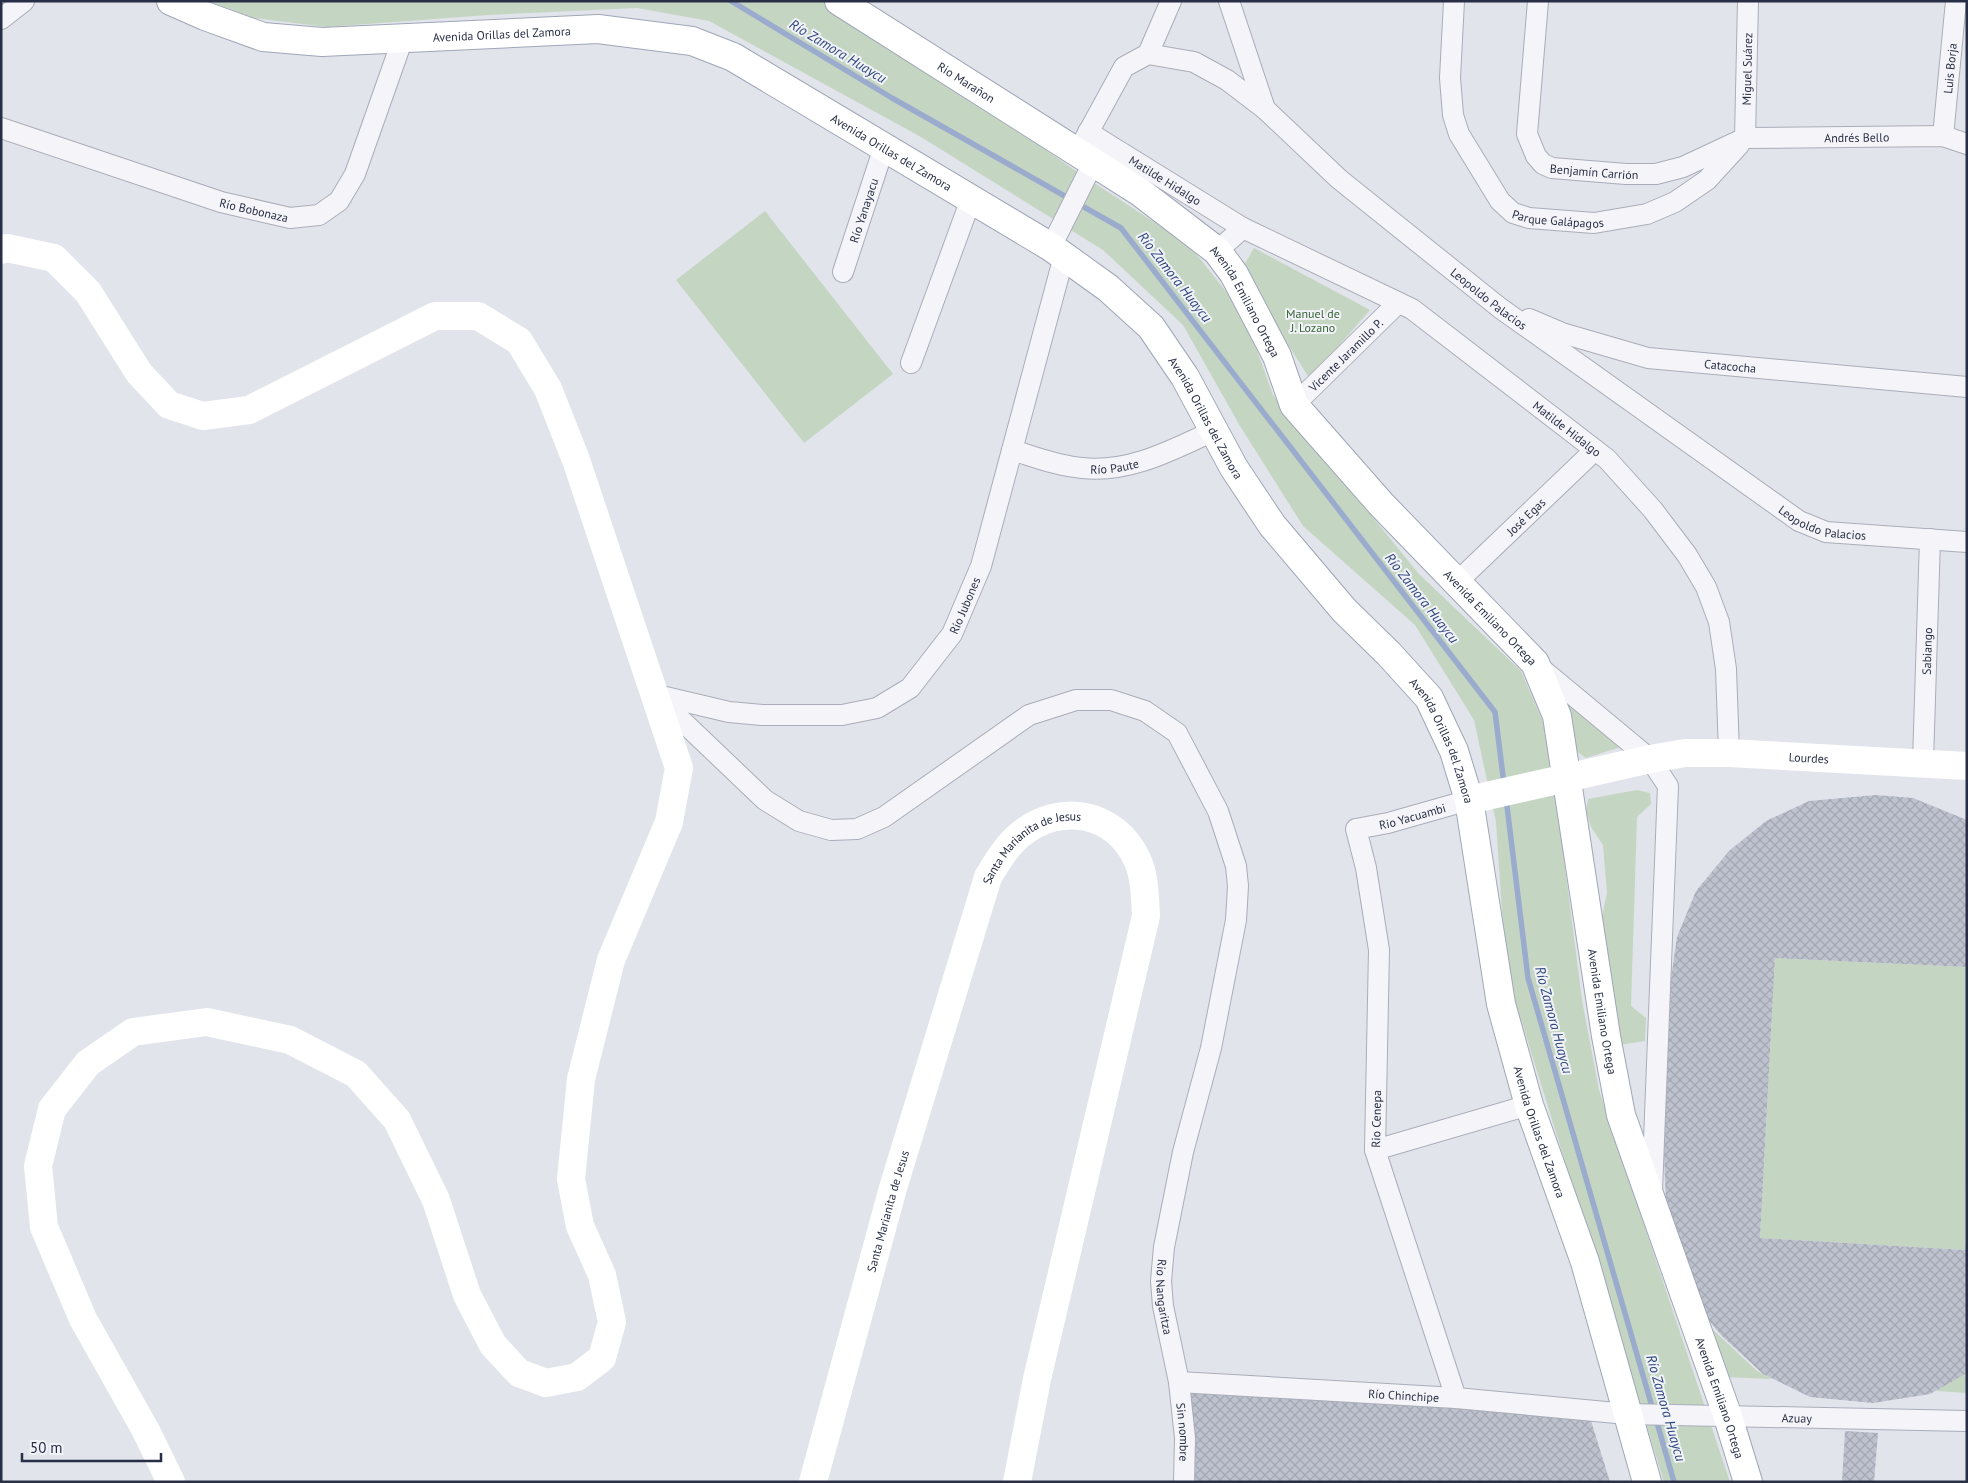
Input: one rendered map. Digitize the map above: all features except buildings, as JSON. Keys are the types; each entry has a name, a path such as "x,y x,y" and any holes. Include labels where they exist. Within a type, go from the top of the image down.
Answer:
{"main road":[{"name":"Avenida Orillas del Zamora","path":"171,1 205,16 263,36 322,42 598,28 692,41 733,57 1058,252 1108,288 1151,328 1185,377 1234,468 1272,525 1344,610 1389,654 1429,698 1477,799 1502,1004 1530,1105 1637,1414 1647,1482"},
{"name":"Rio Marañon","path":"839,1 1086,149"},
{"name":"Avenida Emiliano Ortega","path":"1086,149 1217,251 1234,274 1277,356 1294,405 1381,504 1535,663 1557,716 1557,781 1583,892 1621,1115 1652,1200 1722,1417 1748,1482"},
{"path":"1,250 7,248 54,258 88,292 139,373 169,404 204,416 249,410 436,316 478,316 518,341 548,389 576,460 679,768 669,822 611,960 581,1079 571,1179 580,1226 602,1275 612,1322 602,1358 578,1377 546,1383 519,1373 493,1345 467,1295 436,1200 396,1120 356,1074 290,1040 207,1022 133,1032 88,1063 52,1109 38,1166 44,1227 83,1319 146,1429 171,1482"},
{"name":"Lourdes","path":"1477,799 1650,759 1685,753 1729,753 1923,762 1967,766"},
{"name":"Santa Marianita de Jesus","path":"813,1482 893,1188 988,877 1002,854 1020,834 1043,820 1068,814 1097,820 1118,833 1137,859 1144,887 1146,916 1037,1379 1017,1482"}],"street":[{"path":"1,19 24,1"},
{"path":"1086,149 1124,67 1148,54 1171,1"},
{"path":"1229,1 1265,109"},
{"name":"Parque Galápagos","path":"1454,1 1450,78 1453,115 1459,134 1500,201 1513,212 1529,218 1594,222 1647,214 1675,202 1707,180 1745,138"},
{"name":"Benjamín Carrión","path":"1538,1 1527,134 1536,156 1543,164 1552,168 1626,174 1656,174 1683,167 1745,138"},
{"name":"Miguel Suárez","path":"1745,138 1748,1"},
{"name":"Luis Borja","path":"1943,136 1956,1"},
{"name":"Río Bobonaza","path":"1,128 222,202 290,218 319,216 339,201 354,174 403,38"},
{"name":"Leopoldo Palacios","path":"1148,54 1194,62 1211,69 1265,109 1340,179 1500,308 1799,521 1826,532 1967,542"},
{"name":"Andrés Bello","path":"1745,138 1943,136 1967,144"},
{"name":"Río Yanayacu","path":"843,272 884,147"},
{"name":"Matilde Hidalgo","path":"1086,149 1243,228 1412,309 1606,459 1653,510 1686,555 1706,587 1719,622 1726,670 1729,753"},
{"name":"Río Jubones","path":"655,694 728,712 762,715 833,715 877,708 910,688 930,665 952,634 981,566 1012,450 1058,252 1086,149"},
{"path":"911,362 971,199"},
{"path":"1217,251 1243,228"},
{"name":"Vicente Jaramillo P.","path":"1294,405 1398,303"},
{"name":"Catacocha","path":"1500,308 1562,332 1648,358 1967,387"},
{"name":"Río Paute","path":"1012,450 1051,462 1083,468 1113,468 1156,457 1213,431"},
{"name":"José Egas","path":"1456,582 1595,450"},
{"name":"Sabiango","path":"1923,762 1930,539"},
{"name":"Avenida Emiliano Ortega","path":"1535,663 1650,759 1668,786 1652,1200"},
{"name":"Rio Nangaritza","path":"655,694 765,800 800,821 831,830 858,829 884,817 1029,715 1076,700 1112,700 1145,711 1177,733 1218,811 1236,866 1238,886 1236,920 1211,1048 1182,1152 1164,1246 1163,1306 1179,1382"},
{"name":"Rio Yacuambi","path":"1356,829 1388,823 1477,799"},
{"name":"Rio Cenepa","path":"1356,829 1366,868 1379,950 1375,1150 1456,1398"},
{"path":"1375,1150 1530,1105"},
{"name":"Río Chinchipe","path":"1179,1382 1456,1398 1637,1414"},
{"name":"Sin nombre","path":"1179,1382 1185,1438 1184,1482"},
{"name":"Azuay","path":"1637,1414 1967,1421"}],"green space":[{"path":"208,1 830,1 845,8 1073,169 1189,245 1244,314 1273,395 1419,574 1521,671 1548,734 1582,1000 1599,1090 1730,1482 1664,1482 1506,971 1496,822 1474,720 1415,625 1303,526 1240,426 1183,325 1103,250 921,137 709,21 637,8 488,15 327,27 253,18"},
{"path":"765,211 893,374 804,443 676,280"},
{"name":"Manuel de J. Lozano","path":"1254,248 1370,310 1310,379 1241,271"},
{"path":"1576,703 1621,747 1586,758 1576,751 1568,706"},
{"path":"1637,790 1650,793 1651,804 1637,817 1631,1006 1646,1018 1645,1041 1619,1045 1600,926 1607,893 1603,845 1591,827 1586,811 1588,799"},
{"path":"1775,958 1967,967 1965,1250 1760,1238"},
{"path":"1710,1327 1757,1371 1772,1379 1723,1377"},
{"path":"1967,1373 1967,1393 1937,1391 1939,1386"}],"waterway":[{"name":"Río Zamora Huaycu","path":"731,1 892,98 1121,228 1495,712 1504,784"},
{"name":"Río Zamora Huaycu","path":"1506,798 1528,978 1653,1410"},
{"name":"Río Zamora Huaycu","path":"1656,1419 1674,1482"}]}
